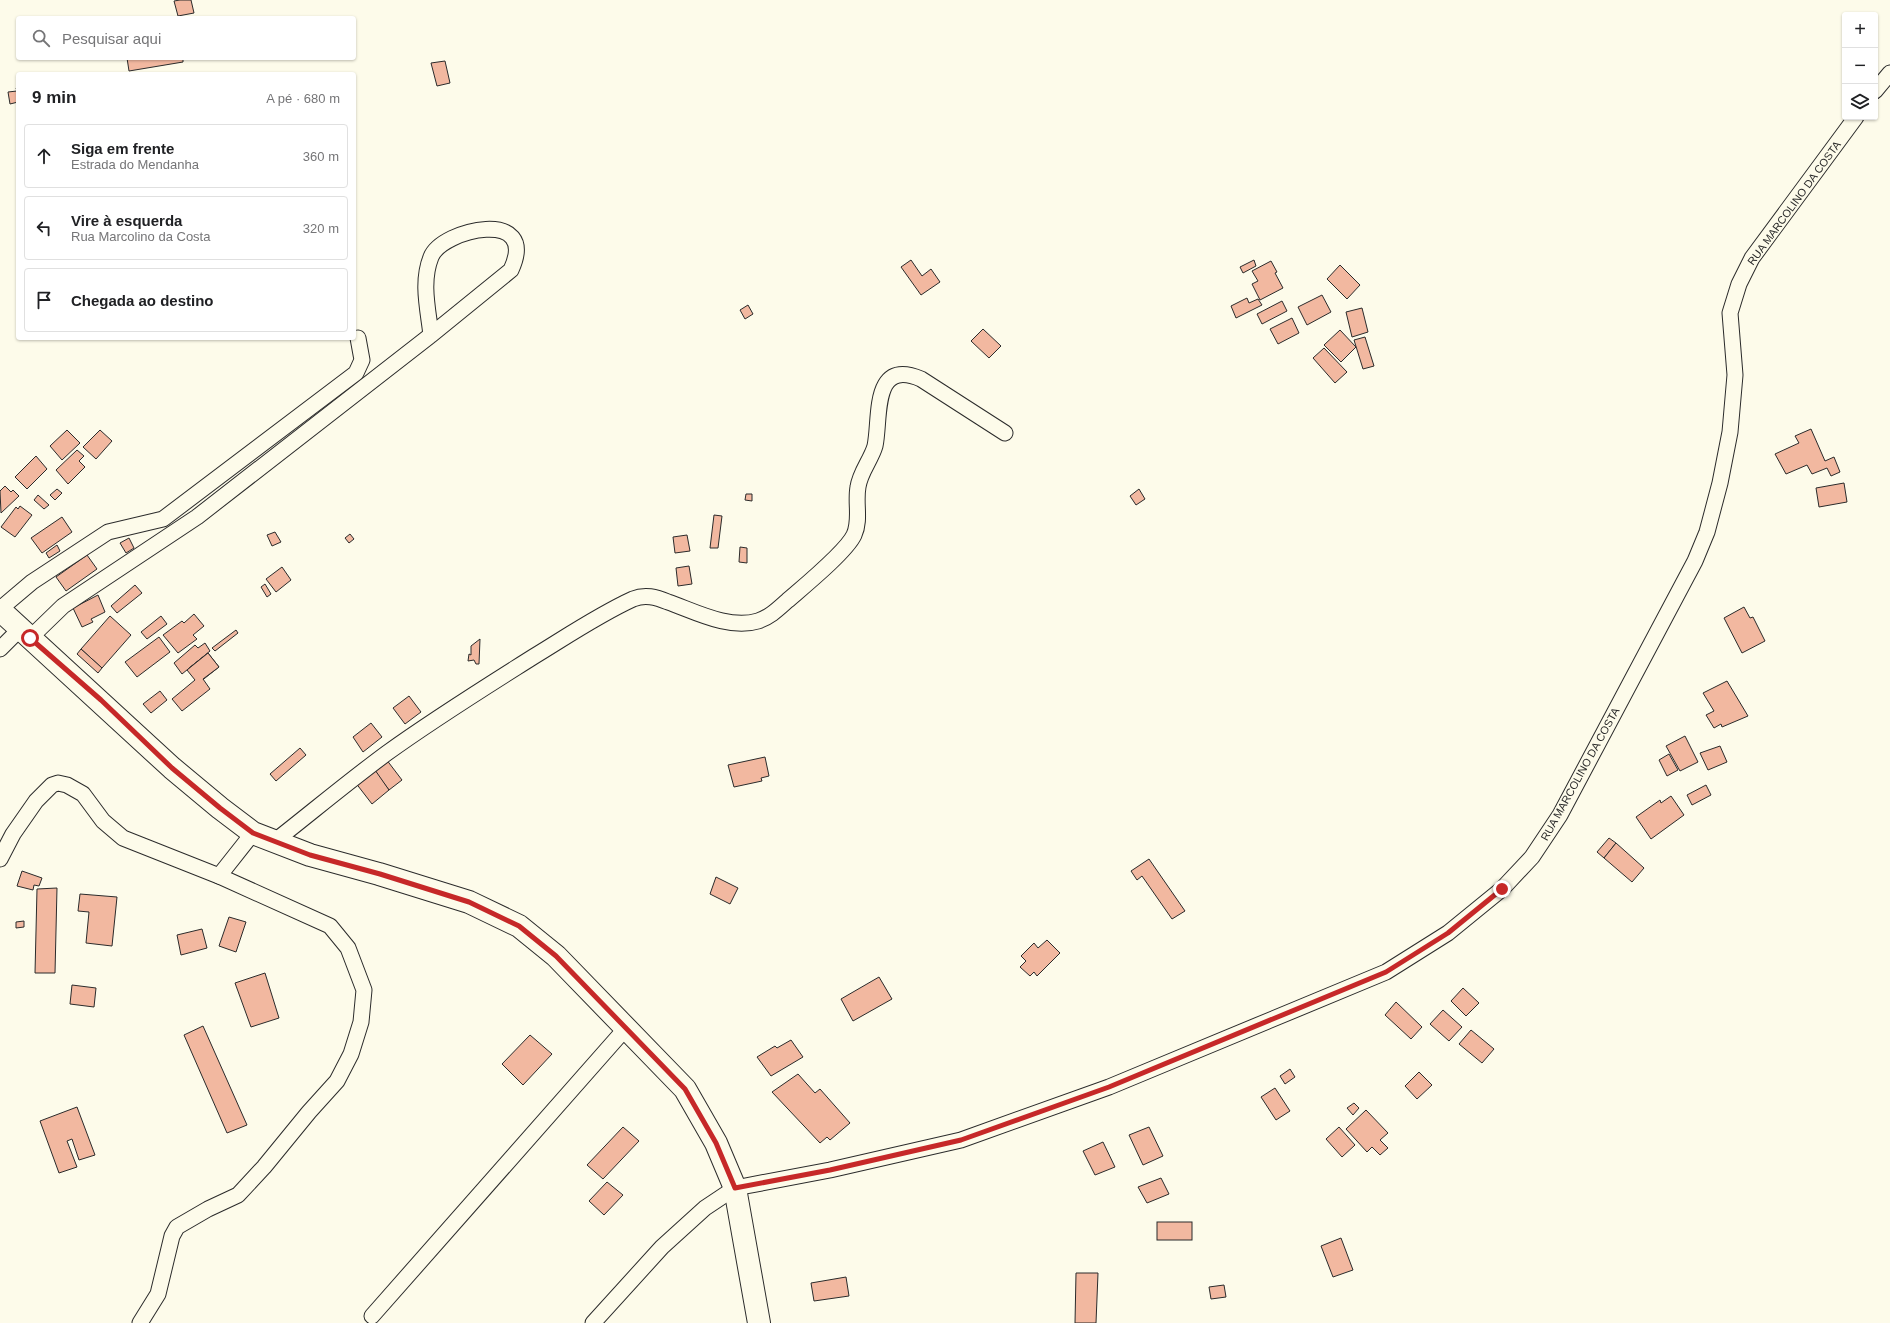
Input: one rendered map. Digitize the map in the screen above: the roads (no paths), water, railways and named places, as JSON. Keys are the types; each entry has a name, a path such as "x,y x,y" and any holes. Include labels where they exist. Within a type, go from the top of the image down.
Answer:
{"main road":[{"path":"0,610 101,700 172,768 253,833 310,855 380,874 469,902 519,926 556,956 685,1089 716,1143 735,1188 759,1323"}],"street":[{"path":"1878,87 1890,73"},
{"name":"RUA MARCOLINO DA COSTA","path":"735,1188 830,1170 961,1140 1109,1087 1386,972 1448,933 1502,889 1532,857 1560,815 1695,561 1707,532 1720,483 1730,432 1735,375 1730,313 1739,284 1752,258 1854,120"},
{"path":"0,649 197,517 431,335 510,270 516,258 517,245 512,235 498,230 477,230 460,234 444,242 432,255 427,270 426,289 431,335"},
{"path":"0,610 32,582 108,532 163,519 343,383 356,373 362,360 358,338"},
{"path":"275,841 387,753 501,677 597,618 635,598 645,596 658,598 710,617 734,623 756,621 773,614 808,583 853,537 857,525 857,489 860,478 868,464 875,445 879,400 884,386 894,376 909,374 921,379 1005,433"},
{"path":"0,858 13,834 36,801 52,785 58,783 67,785 83,794 104,821 123,838 218,876 330,926 348,948 364,990 361,1022 352,1054 337,1081 309,1112 264,1168 238,1195 208,1208 177,1227 172,1236 158,1294 140,1323"},
{"path":"218,876 253,833"},
{"path":"372,1316 626,1028"},
{"path":"593,1323 662,1247 705,1208 735,1188"}]}
